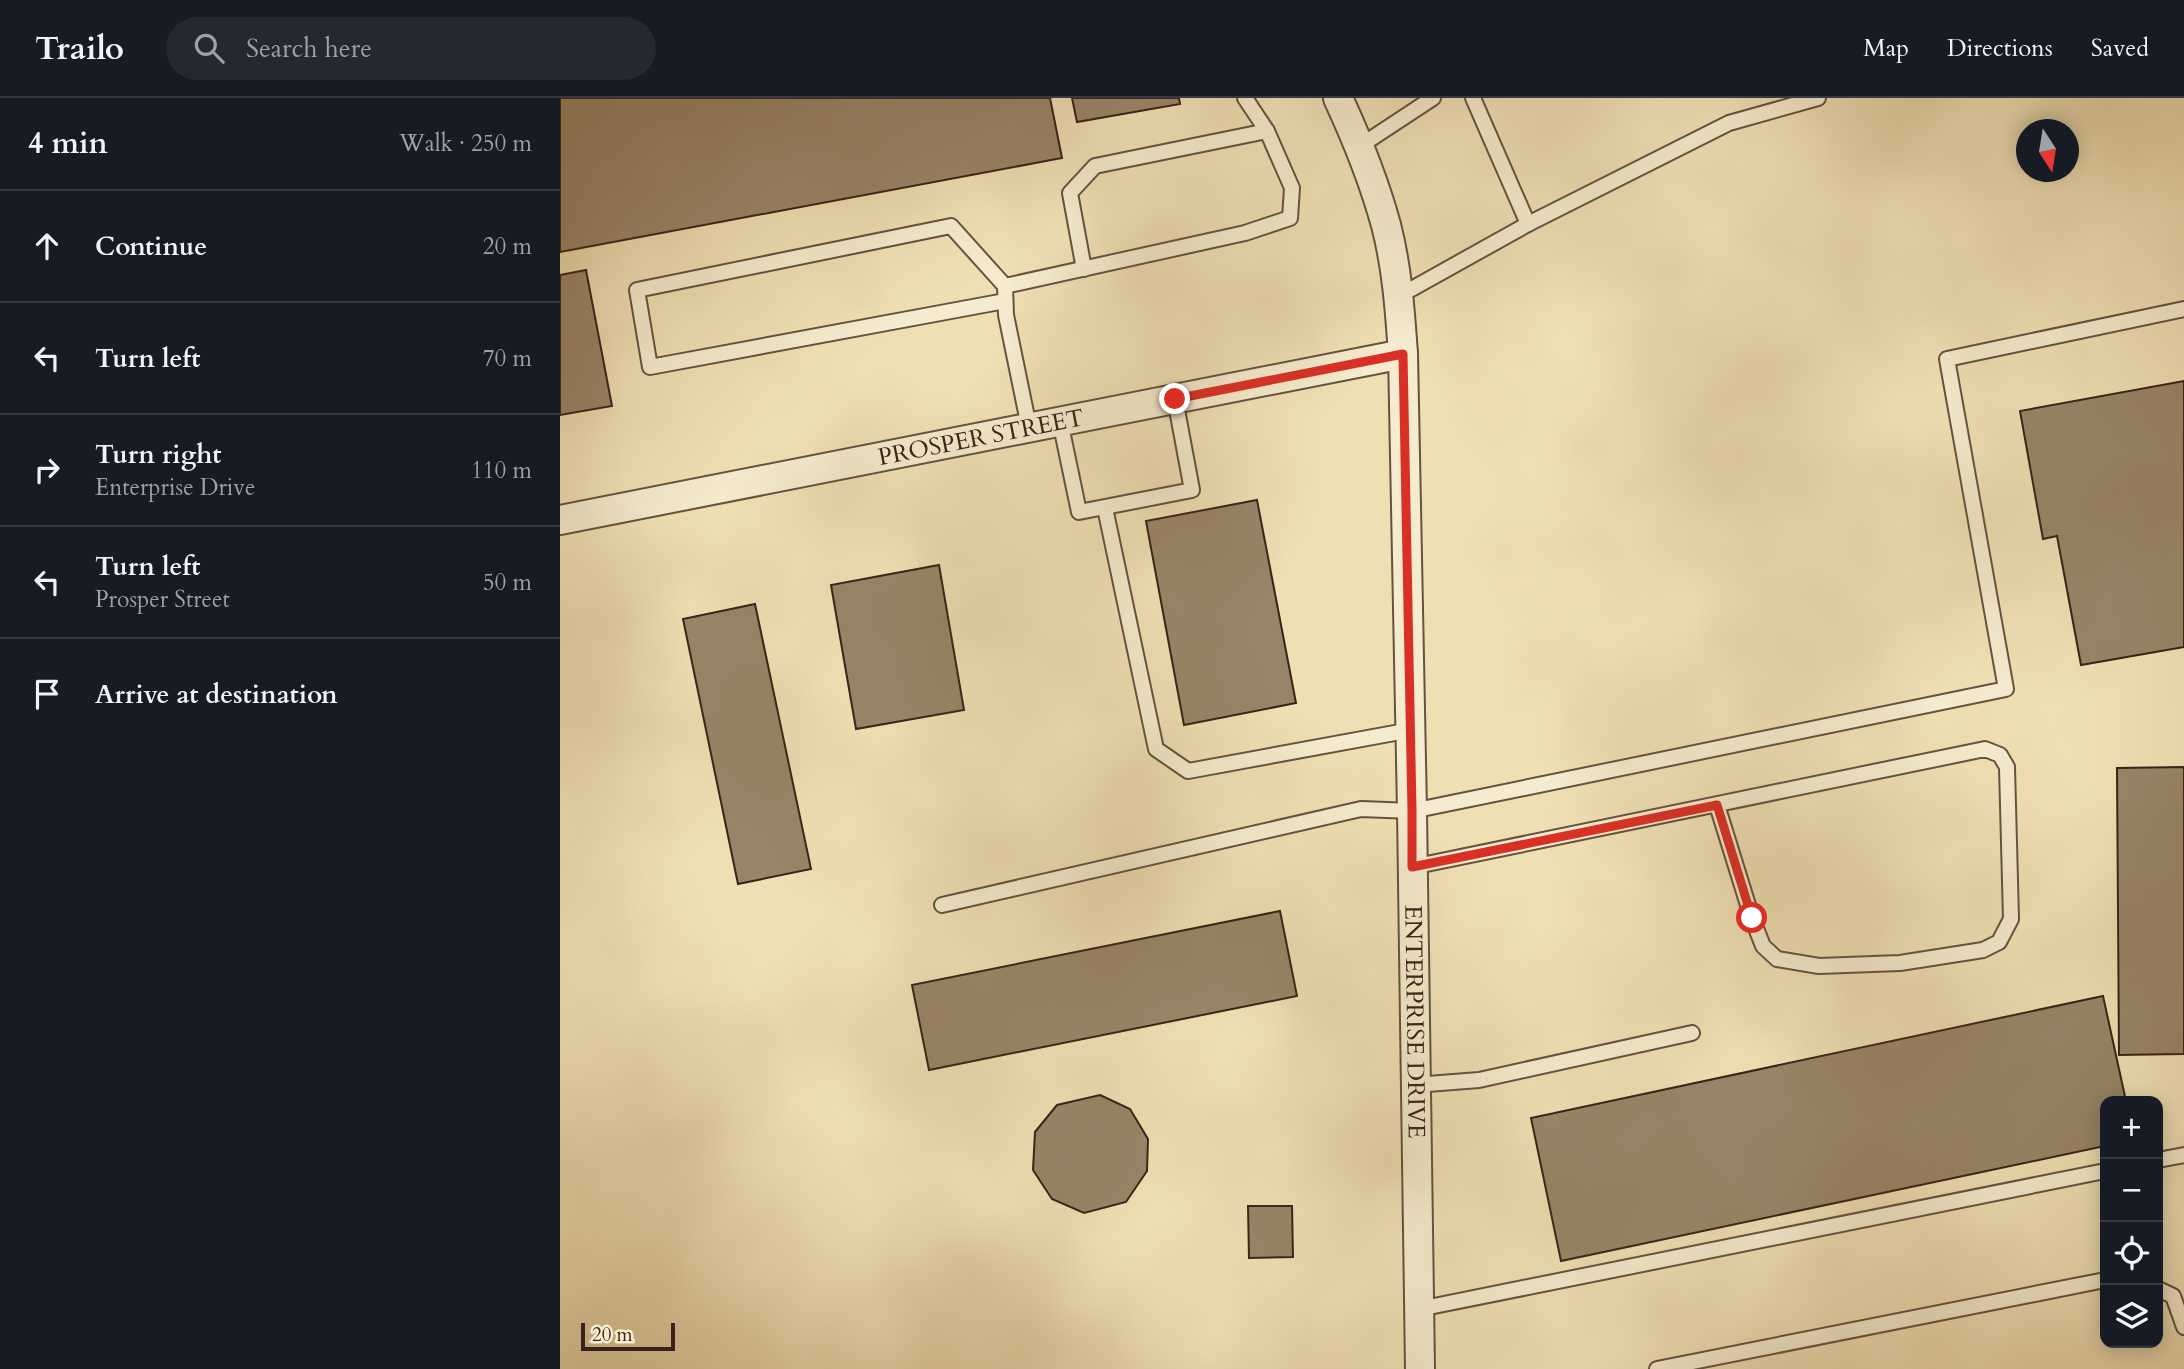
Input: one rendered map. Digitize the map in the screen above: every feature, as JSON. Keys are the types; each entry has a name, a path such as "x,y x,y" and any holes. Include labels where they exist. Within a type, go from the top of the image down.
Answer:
{"street":[{"name":"ENTERPRISE DRIVE","path":"1338,98 1360,146 1387,226 1399,296 1403,354 1420,1369"},
{"name":"PROSPER STREET","path":"560,520 1403,354"}],"lane":[{"path":"1029,427 1005,294 951,226 637,290 650,367 1005,294 1084,268 1245,233 1290,218 1292,188 1267,131 1245,98"},
{"path":"1360,146 1433,98"},
{"path":"1473,98 1528,224"},
{"path":"1399,296 1528,224 1729,123 1818,98"},
{"path":"1084,268 1070,193 1095,166 1267,131"},
{"path":"942,905 1361,809 1412,811 2006,690 1947,359 2184,309"},
{"path":"1060,421 1079,512 1105,508 1192,490 1175,399"},
{"path":"1105,508 1156,749 1188,771 1411,730"},
{"path":"1412,867 1985,749 2000,755 2007,767 2011,919 2008,929 1999,942 1983,950 1900,963 1819,966 1777,959 1763,947 1717,805"},
{"path":"1415,1085 1479,1080 1692,1033"},
{"path":"2163,1159 2184,1155"},
{"path":"1419,1309 2100,1172"},
{"path":"1657,1369 2100,1281"},
{"path":"2163,1291 2173,1296 2184,1327"}],"building":[{"path":"560,98 1050,98 1062,158 560,252"},
{"path":"1072,98 1179,98 1180,104 1077,122"},
{"path":"586,270 612,406 560,415 560,275"},
{"path":"2184,381 2184,647 2081,665 2057,536 2043,539 2020,411"},
{"path":"1257,500 1296,703 1184,725 1146,521"},
{"path":"939,565 964,710 856,729 831,585"},
{"path":"755,604 811,869 738,884 683,619"},
{"path":"2184,767 2184,1054 2119,1055 2117,768"},
{"path":"1280,911 1297,996 929,1070 912,985"},
{"path":"2103,996 2125,1096 2100,1096 2100,1147 1561,1261 1531,1118"},
{"path":"1100,1095 1130,1109 1148,1139 1147,1171 1126,1202 1084,1213 1052,1199 1033,1170 1035,1132 1057,1105"},
{"path":"1248,1206 1292,1206 1293,1257 1249,1258"}],"route":[{"path":"1175,399 1403,354 1412,867 1717,805 1752,918"}]}
